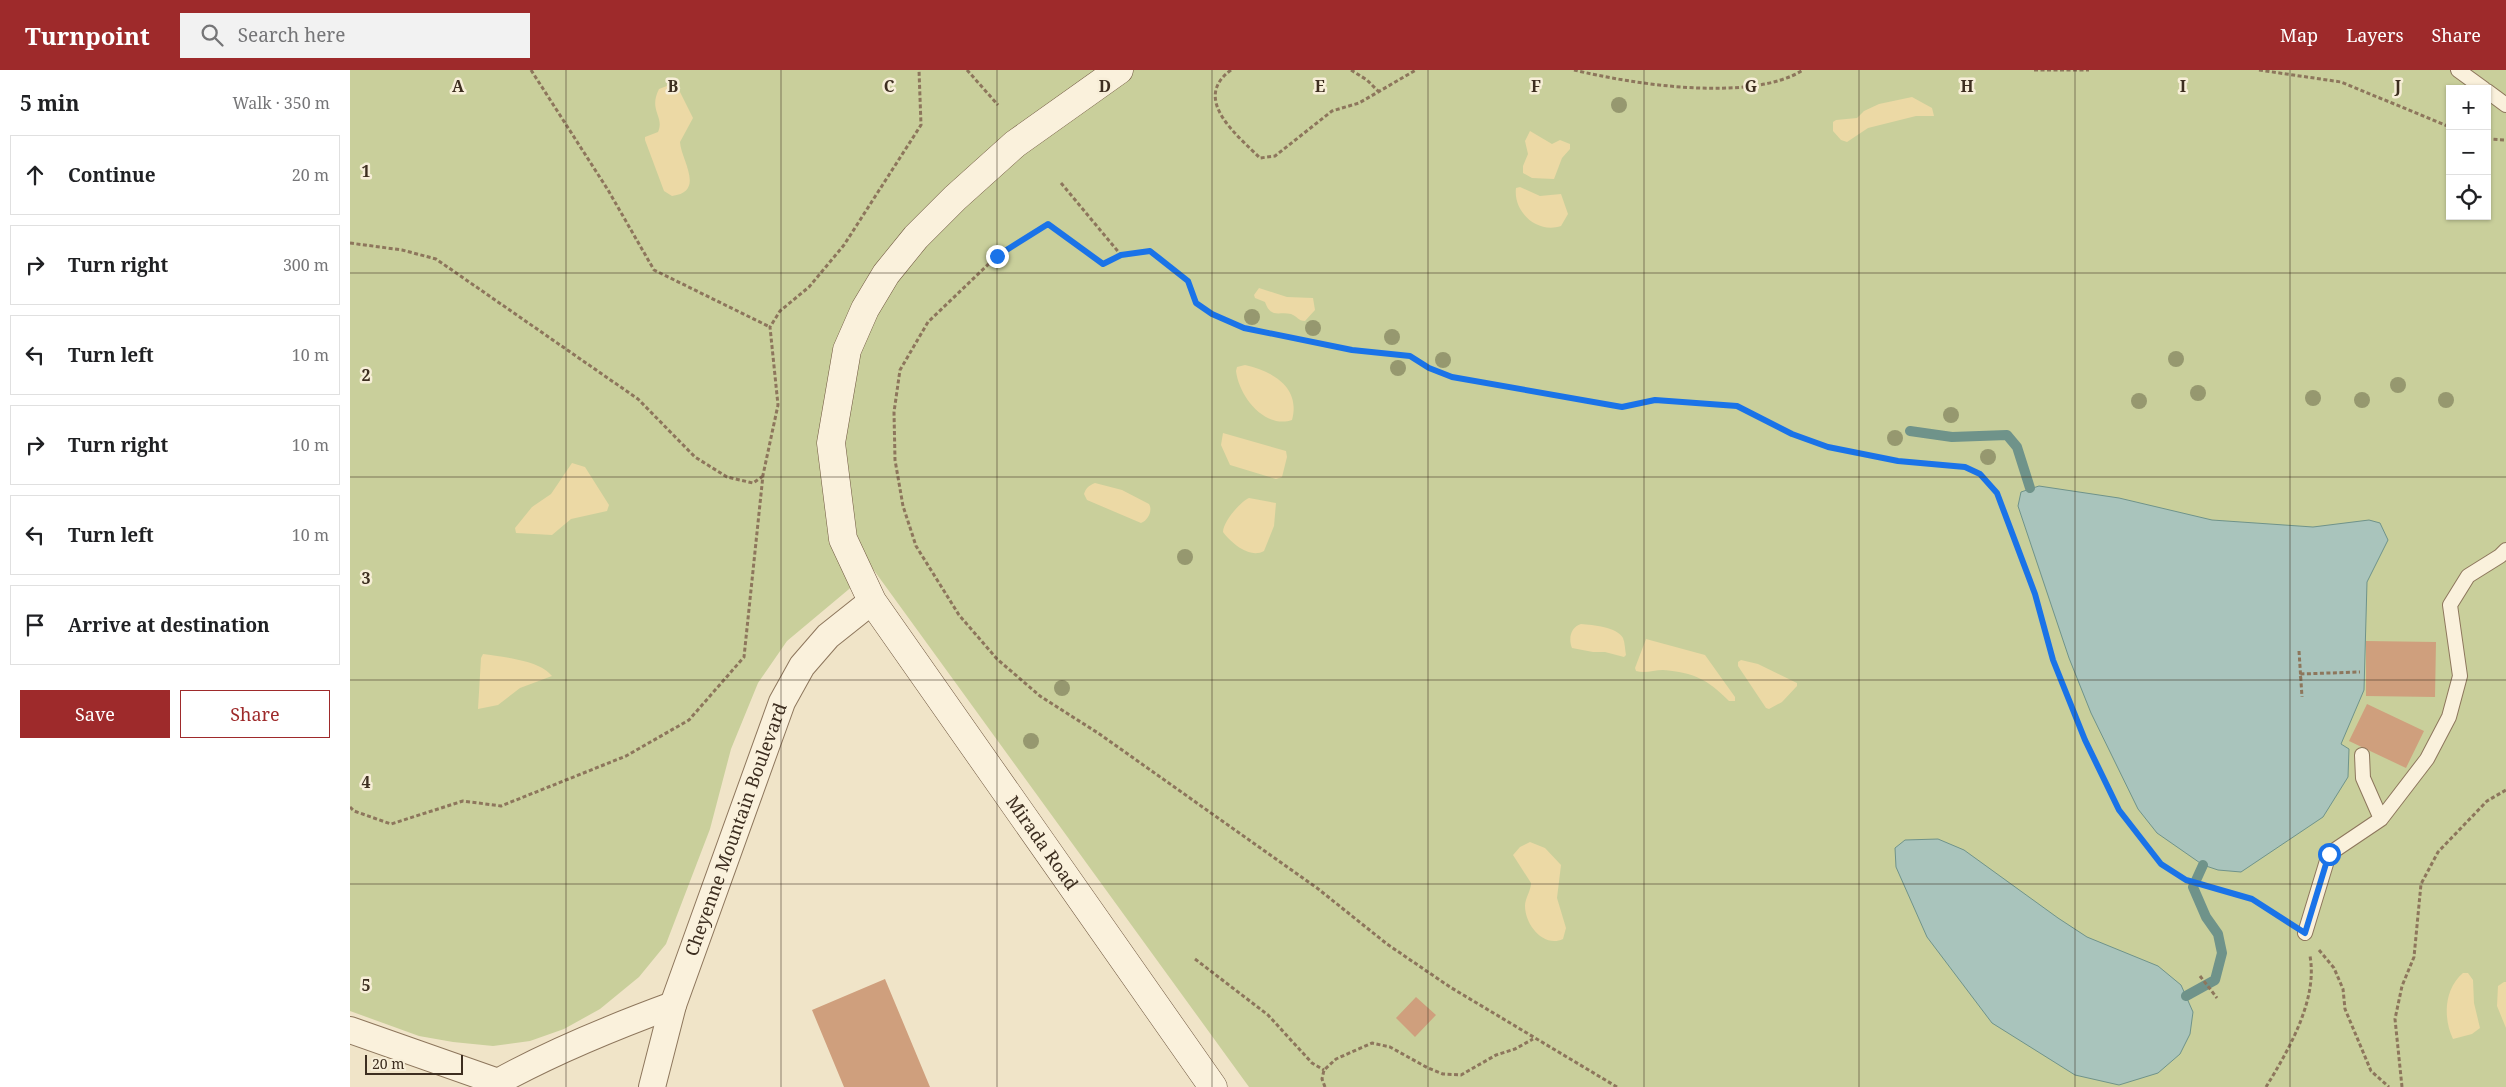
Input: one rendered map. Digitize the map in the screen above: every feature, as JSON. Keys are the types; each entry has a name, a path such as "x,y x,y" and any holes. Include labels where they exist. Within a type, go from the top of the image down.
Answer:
{"street":[{"name":"Mirada Road","path":"1118,70 1015,144 955,198 916,237 886,274 866,309 847,350 831,443 843,539 872,601 1213,1087"},
{"name":"Cheyenne Mountain Boulevard","path":"652,1087 673,1006 782,702 802,666 828,636 872,601"},
{"path":"350,1030 500,1085 536,1061 619,1024 673,1006"}],"lane":[{"path":"2458,70 2479,85"},
{"path":"2491,94 2506,105"},
{"path":"2305,933 2329,854 2381,819 2426,759 2450,717 2460,676 2450,606 2468,576 2500,556 2506,550"},
{"path":"2362,754 2363,778 2381,819"}],"path":[{"path":"531,70 608,190 654,270 770,327"},
{"path":"350,807 354,811 391,824 463,801 501,806 626,756 689,720 744,657 763,476 778,405 770,327 780,311 809,287 844,244 921,125 920,70"},
{"path":"967,70 998,105"},
{"path":"1231,70 1221,77 1216,95 1216,108 1225,124 1260,158 1275,156 1332,111 1359,103 1416,70"},
{"path":"1351,70 1367,80 1379,92"},
{"path":"1574,70 1692,89 1753,85 1792,77 1803,70"},
{"path":"2034,70 2089,70"},
{"path":"2259,70 2341,82 2446,125"},
{"path":"2491,139 2506,140"},
{"path":"1061,183 1121,255"},
{"path":"1617,1087 1533,1039 1450,987 1395,949 1317,888 1098,733 1040,696 996,659 959,616 916,546 903,506 895,460 894,412 900,370 928,322 997,256 1048,224 1103,264 1121,255 1150,251 1188,281 1196,303 1212,314 1244,328 1352,350 1410,356 1429,368 1452,377 1622,407 1655,400 1737,406 1792,434 1828,447 1898,461 1965,467 1980,474 1997,493 2035,594 2053,660 2085,740 2119,810 2161,864 2186,880 2252,899 2305,933 2334,968 2343,989 2345,1009 2371,1071 2389,1087"},
{"path":"350,243 402,250 436,259 638,399 695,457 727,477 753,483 763,476"},
{"path":"2299,651 2302,696"},
{"path":"2300,674 2360,672"},
{"path":"2402,1087 2395,1019 2402,986 2414,957 2421,884 2438,852 2487,801 2506,790"},
{"path":"2266,1087 2292,1044 2304,1010 2312,966 2305,933"},
{"path":"1194,959 1268,1015 1312,1063 1324,1070"},
{"path":"2200,976 2217,998"},
{"path":"1325,1087 1322,1079 1324,1070 1336,1059 1372,1043 1390,1047 1443,1074 1461,1076 1496,1055 1515,1049 1533,1039"}],"green space":[{"path":"350,70 2506,70 2506,1087 1249,1087 873,569 787,641 758,683 731,749 710,829 666,944 639,977 600,1009 564,1029 530,1041 493,1046 419,1036 350,1011"}],"sand":[{"path":"672,84 680,92 693,118 680,142 690,182 688,188 682,193 672,196 664,191 645,137 658,132 660,126 655,103 659,89"},
{"path":"1912,97 1932,108 1934,116 1916,116 1868,128 1847,142 1841,140 1833,131 1833,122 1836,120 1857,118 1864,111 1879,104"},
{"path":"1530,131 1552,144 1560,140 1570,144 1570,149 1562,158 1554,179 1532,178 1523,173 1523,166 1528,154 1525,141"},
{"path":"1520,187 1540,196 1561,194 1568,214 1561,226 1543,227 1528,219 1518,205 1516,197 1516,188"},
{"path":"1259,288 1287,297 1313,298 1315,310 1305,321 1291,314 1270,311 1265,302 1255,298 1254,295"},
{"path":"1245,365 1265,371 1282,382 1292,398 1294,408 1292,420 1282,422 1272,420 1263,415 1248,400 1238,381 1236,371 1237,367"},
{"path":"1223,433 1286,451 1287,457 1282,477 1276,479 1230,465 1221,445"},
{"path":"572,463 585,467 609,505 607,511 571,519 552,535 516,533 515,528 532,507 551,494"},
{"path":"1095,483 1122,490 1149,504 1150,512 1148,518 1141,523 1087,500 1084,494 1089,486"},
{"path":"1249,498 1276,503 1274,526 1264,551 1259,553 1241,549 1223,532 1226,523 1233,513"},
{"path":"1581,624 1604,627 1616,631 1624,640 1626,655 1624,657 1605,652 1572,648 1571,633"},
{"path":"1646,639 1705,655 1735,697 1735,701 1729,701 1707,682 1692,675 1663,670 1636,671 1635,668"},
{"path":"483,654 530,663 539,666 552,676 520,688 498,705 478,709 481,658"},
{"path":"1741,660 1758,664 1797,683 1797,686 1782,702 1769,709 1766,708 1738,666 1738,662"},
{"path":"1530,842 1545,848 1561,865 1557,898 1566,928 1563,939 1556,941 1543,938 1528,920 1525,906 1531,883 1513,855 1520,847"},
{"path":"2463,973 2468,973 2473,980 2474,1003 2480,1028 2472,1034 2453,1039 2448,1022 2447,1004 2452,987"},
{"path":"2506,982 2506,1028 2497,1006 2498,986"}],"water":[{"path":"2039,486 2119,498 2212,520 2313,527 2369,520 2380,523 2388,540 2367,582 2364,690 2341,744 2349,749 2348,777 2323,817 2241,872 2218,870 2203,865 2157,833 2138,809 2091,713 2069,658 2018,506 2021,492"},
{"path":"1938,839 1964,850 2087,937 2158,966 2181,985 2193,1012 2190,1034 2180,1054 2158,1073 2119,1085 2075,1075 1992,1023 1927,937 1896,867 1895,848 1905,840"}],"building":[{"path":"2366,641 2436,642 2435,697 2366,696"},
{"path":"2367,704 2424,731 2406,768 2349,741"},
{"path":"885,979 930,1087 844,1087 812,1010"},
{"path":"1416,997 1436,1015 1415,1037 1396,1018"}],"waterway":[{"path":"1910,431 1952,437 2007,435 2017,447 2030,488"},
{"path":"2186,996 2215,980 2222,953 2218,934 2206,917 2193,887 2203,865"}],"route":[{"path":"997,256 1048,224 1103,264 1121,255 1150,251 1188,281 1196,303 1212,314 1244,328 1352,350 1410,356 1429,368 1452,377 1622,407 1655,400 1737,406 1792,434 1828,447 1898,461 1965,467 1980,474 1997,493 2035,594 2053,660 2085,740 2119,810 2161,864 2186,880 2252,899 2305,933 2329,854"}]}
